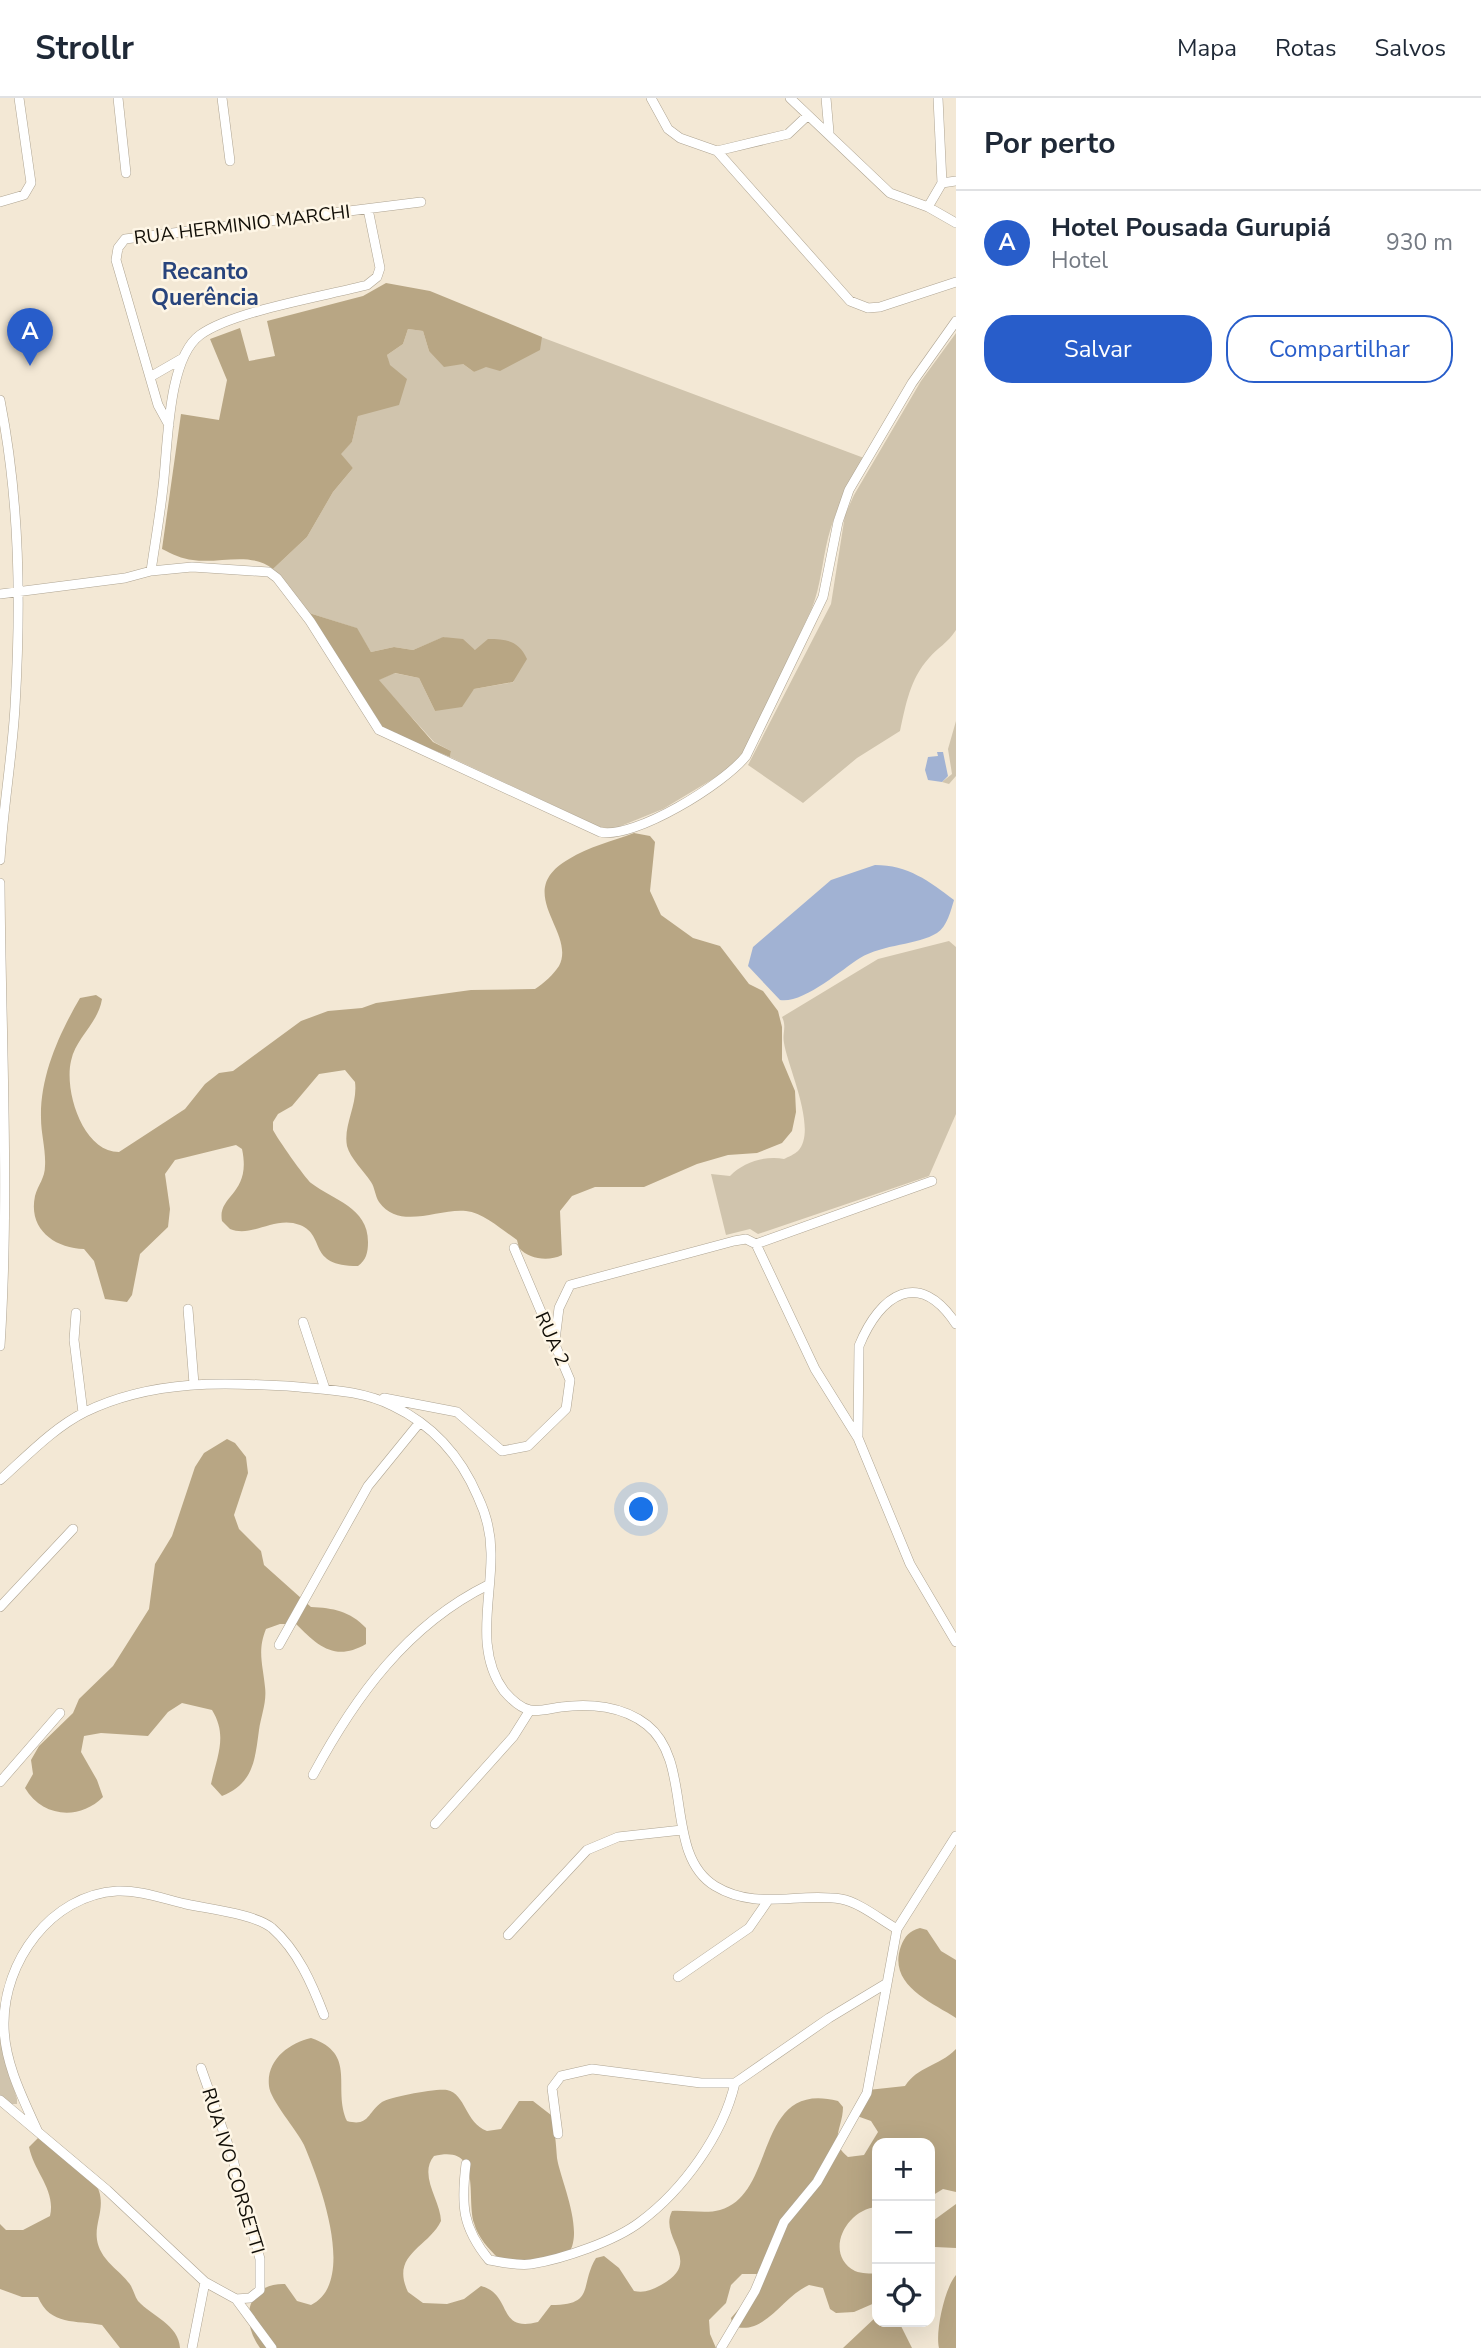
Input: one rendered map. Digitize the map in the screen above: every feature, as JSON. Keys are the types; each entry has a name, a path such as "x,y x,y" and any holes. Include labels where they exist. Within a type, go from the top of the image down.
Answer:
{"street":[{"path":"0,202 24,195 31,183 19,98"},
{"path":"118,98 126,173"},
{"path":"222,98 230,161"},
{"path":"651,98 668,129 680,138 717,151 850,301 868,308 880,307 956,282"},
{"path":"790,98 807,116 829,132 890,193 928,207 956,223"},
{"path":"826,98 829,132"},
{"path":"928,207 942,183 938,98"},
{"path":"717,151 788,134 807,116"},
{"path":"942,183 956,181"},
{"path":"368,209 421,202"},
{"name":"RUA HERMINIO MARCHI","path":"151,571 169,425 187,346 216,326 367,285 377,277 380,257 368,209 124,239 118,248 116,260 150,377 169,425"},
{"path":"0,594 192,567 269,572 277,578 310,621 379,730 600,832 618,834 667,813 727,776 746,757 823,597 838,522 849,490 912,383 956,321"},
{"path":"150,377 183,358"},
{"path":"0,400 16,523 19,592 15,709 0,860"},
{"path":"0,883 0,1346"},
{"path":"756,1244 932,1181"},
{"path":"554,1348 559,1308 570,1285 734,1241 746,1239 756,1244 810,1359 858,1438 910,1564 956,1642"},
{"name":"RUA 2","path":"362,1394 457,1412 502,1451 528,1446 566,1409 570,1380 554,1348 514,1248"},
{"path":"858,1438 859,1346 864,1333 888,1301 899,1294 921,1293 933,1297 956,1324"},
{"path":"188,1309 194,1384"},
{"path":"76,1313 74,1340 83,1413"},
{"path":"303,1322 325,1389"},
{"path":"0,1480 83,1413 131,1394 194,1384 325,1389 362,1394 394,1406 420,1422 446,1444 464,1468 480,1500 489,1530 492,1554 485,1623 495,1674 504,1691 517,1704 530,1710 580,1705 609,1708 632,1715 650,1727 670,1763 682,1830 700,1871 714,1886 767,1902 802,1898 844,1899 897,1929"},
{"path":"279,1645 368,1486 420,1422"},
{"path":"0,1607 73,1529"},
{"path":"313,1775 340,1727 399,1650 457,1600 488,1585"},
{"path":"435,1824 513,1737 530,1710"},
{"path":"0,1782 60,1713"},
{"path":"508,1935 587,1850 618,1837 682,1830"},
{"path":"721,2348 755,2291 784,2222 817,2182 867,2093 897,1929 956,1836"},
{"path":"38,2132 10,2061 2,2026 14,1972 41,1929 76,1902 119,1891 244,1917 270,1926 298,1959 324,2015"},
{"path":"678,1977 749,1928 767,1902"},
{"path":"558,2134 552,2088 561,2076 592,2069 701,2083 735,2083 828,2018 887,1983"},
{"name":"RUA IVO CORSETTI","path":"201,2068 232,2156 260,2259 260,2290 250,2298 236,2299"},
{"path":"466,2164 462,2202 472,2239 489,2260 529,2264 582,2250 639,2224 658,2207 693,2167 729,2109 735,2083"},
{"path":"0,2100 107,2190 205,2282 236,2299 272,2348"},
{"path":"192,2348 205,2282"}],"shaded area":[{"path":"386,283 430,291 542,337 540,350 500,371 486,367 474,372 463,364 444,367 429,351 423,331 408,329 403,344 387,355 390,365 407,379 399,405 358,416 352,442 341,454 353,468 333,492 307,537 273,569 245,559 189,559 162,549 181,414 219,420 227,380 210,339 240,328 249,361 275,356 267,321 363,296"},
{"path":"408,329 423,331 429,351 463,364 474,372 541,337 864,458 835,516 812,608 743,754 723,773 663,809 611,830 600,827 450,757 451,751 434,742 378,680 394,673 419,678 435,711 474,689 514,682 475,650 444,637 413,650 394,647 371,652 356,628 309,613 273,569 307,537 333,492 353,468 340,454 352,442 358,416 389,365 387,355 403,344"},
{"path":"956,333 956,630 917,674 900,731 857,758 803,803 748,765 831,604 845,515 854,495 921,381"},
{"path":"309,613 357,628 371,652 394,647 413,650 443,637 463,639 475,650 488,639 495,639 516,645 527,659 513,682 474,689 462,707 435,711 419,678 395,673 379,680 433,742 451,751 450,757 384,729"},
{"path":"956,721 956,776 949,784 942,782 952,774 948,749"},
{"path":"634,833 650,836 655,842 650,891 661,915 693,938 720,946 749,984 763,991 778,1011 782,1027 782,1060 795,1091 796,1112 792,1131 782,1143 757,1153 728,1155 697,1164 644,1187 595,1187 572,1196 560,1211 562,1255 539,1258 523,1252 517,1240 473,1212 455,1211 408,1217 388,1211 379,1202 371,1182 347,1146 355,1082 345,1070 319,1074 292,1106 278,1114 273,1122 273,1130 311,1183 348,1206 362,1220 368,1246 365,1259 358,1266 331,1261 324,1256 308,1230 300,1225 282,1223 247,1231 230,1229 222,1221 222,1212 239,1185 244,1164 242,1149 236,1145 175,1160 165,1174 170,1209 168,1227 140,1254 132,1295 127,1302 105,1299 94,1261 84,1249 73,1248 53,1240 40,1227 34,1208 35,1196 45,1170 41,1118 44,1087 58,1041 80,998 96,995 102,999 96,1016 74,1052 70,1088 86,1131 95,1142 106,1149 119,1152 185,1109 205,1084 219,1073 233,1071 301,1021 328,1011 471,990 535,989 557,969 562,953 545,898 546,885 553,872 584,851"},
{"path":"949,941 956,947 956,1114 929,1176 758,1234 750,1229 726,1235 711,1174 730,1176 756,1161 784,1159 798,1151 803,1141 803,1114 784,1043 782,1017 878,959"},
{"path":"227,1439 235,1443 246,1457 248,1473 234,1515 239,1529 261,1551 264,1565 311,1607 341,1612 360,1622 366,1628 366,1644 345,1652 336,1651 320,1645 296,1624 280,1624 266,1629 261,1651 265,1698 256,1751 247,1777 233,1791 222,1796 211,1784 220,1737 217,1719 212,1710 182,1703 168,1712 148,1736 101,1733 84,1736 81,1752 103,1797 83,1810 51,1810 32,1798 25,1788 33,1774 31,1760 39,1746 73,1713 79,1699 113,1666 149,1609 155,1564 172,1536 195,1467 204,1453"},
{"path":"920,1928 927,1930 941,1951 956,1960 956,2018 914,1991 900,1971 898,1960 901,1946 910,1932"},
{"path":"311,2038 334,2053 341,2073 343,2109 347,2121 364,2121 386,2100 413,2093 442,2090 458,2097 474,2122 487,2131 501,2129 519,2101 533,2101 551,2115 557,2158 569,2200 574,2232 572,2246 566,2256 548,2264 499,2259 484,2243 474,2223 466,2165 460,2158 449,2154 434,2156 428,2171 441,2221 413,2252 404,2269 408,2292 423,2303 447,2304 464,2299 481,2286 498,2297 510,2318 516,2322 538,2322 551,2305 575,2302 581,2298 596,2258 604,2256 619,2268 634,2291 645,2291 661,2285 674,2276 679,2267 680,2258 669,2221 672,2211 715,2211 738,2200 751,2183 779,2122 792,2106 811,2099 838,2101 843,2107 838,2140 842,2151 848,2157 864,2155 872,2142 872,2208 856,2215 842,2233 840,2244 845,2263 855,2271 872,2273 872,2304 854,2312 836,2313 830,2309 823,2288 809,2285 764,2321 744,2328 733,2326 731,2318 751,2295 758,2274 742,2274 731,2285 726,2303 709,2320 710,2334 716,2348 260,2348 250,2326 249,2316 255,2297 272,2285 285,2284 297,2301 311,2305 325,2293 332,2275 331,2230 318,2182 301,2139 274,2099 269,2086 271,2068 275,2061 287,2049"},
{"path":"0,2040 17,2104 11,2104 0,2095"},
{"path":"956,2049 956,2192 943,2189 935,2194 935,2138 874,2138 878,2132 871,2121 857,2116 868,2090 905,2086 916,2074"},
{"path":"40,2136 73,2160 95,2183 101,2200 97,2232 100,2249 108,2262 130,2284 138,2301 175,2333 180,2348 120,2348 102,2325 65,2320 49,2313 38,2297 22,2297 0,2289 0,2224 6,2230 23,2230 50,2216 50,2198 29,2147"},
{"path":"956,2204 956,2248 935,2247 935,2219"},
{"path":"956,2275 956,2348 939,2348 938,2332 942,2310 948,2289"},
{"path":"872,2321 872,2327 902,2327 912,2348 843,2348"}],"water":[{"path":"937,752 943,752 948,776 942,782 928,780 925,770 928,757 938,756"},
{"path":"875,865 908,871 954,900 943,927 929,937 869,953 810,992 789,1000 780,1000 748,966 753,947 831,880"}],"place":[{"name":"Hotel Pousada Gurupiá","path":"30,366"}],"district":[{"name":"Recanto Querência","path":"205,284"}]}
